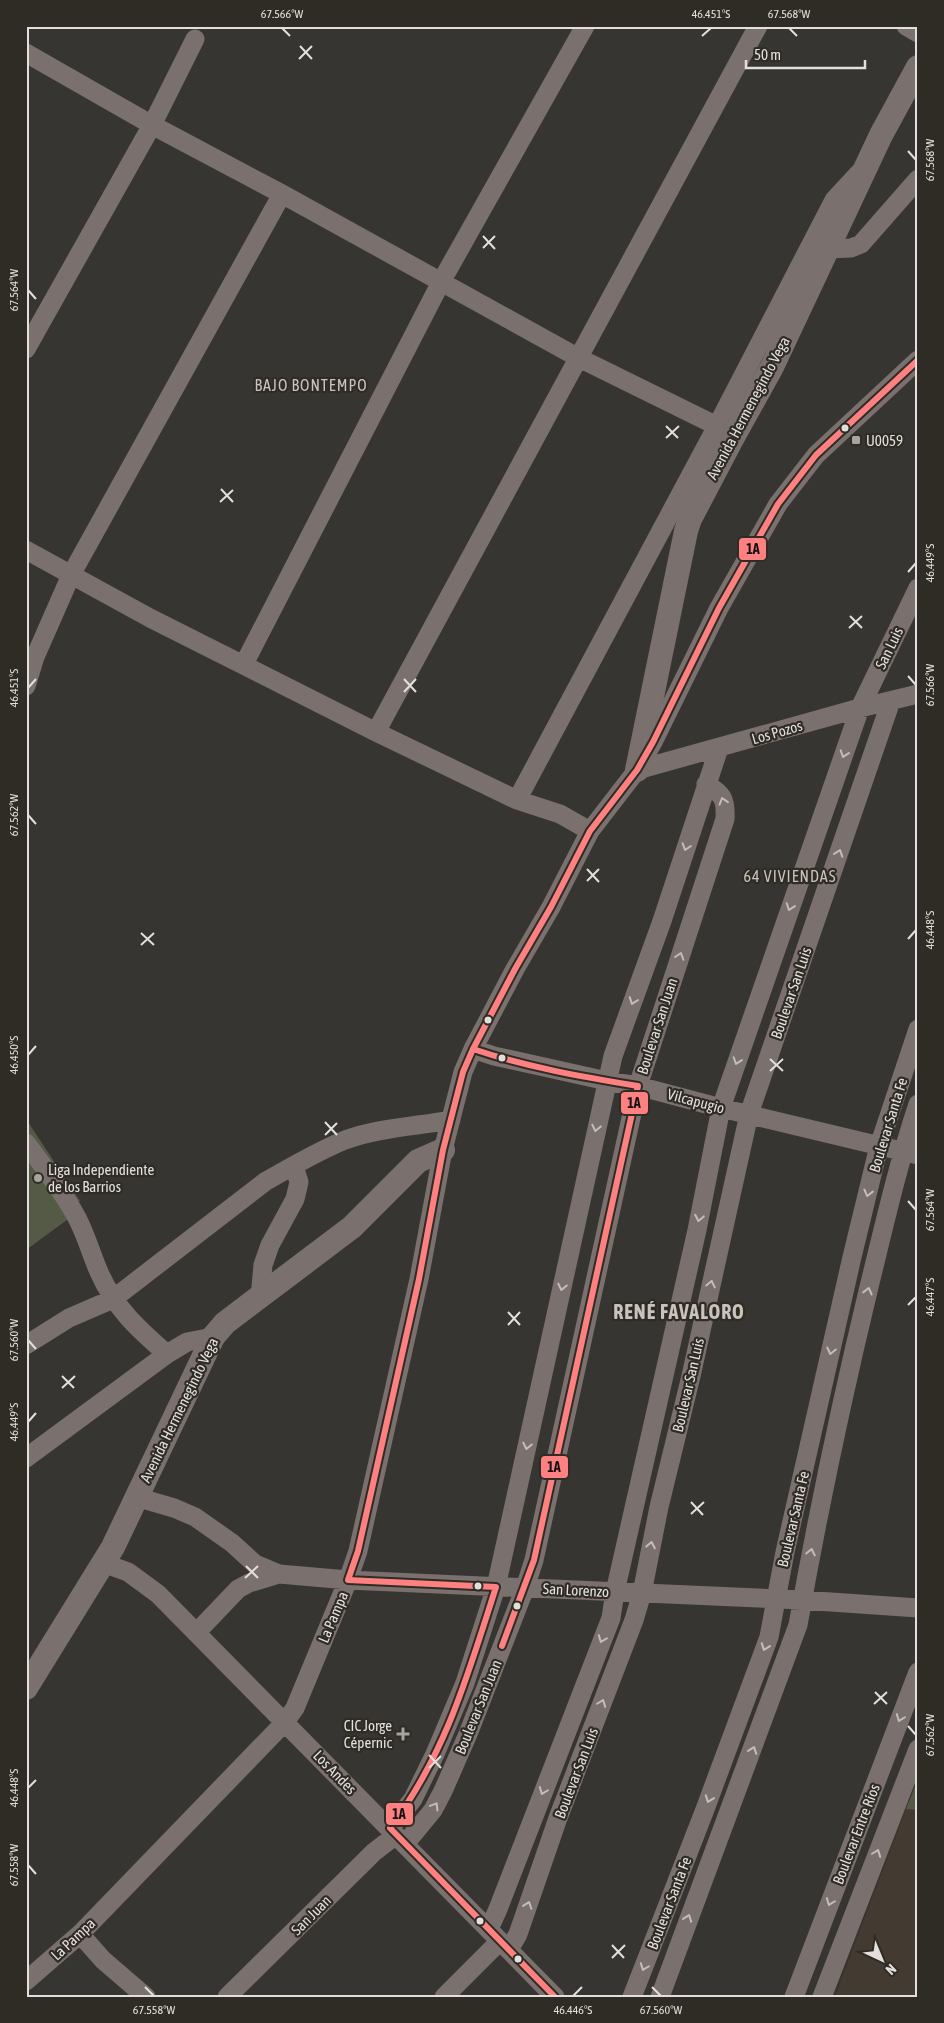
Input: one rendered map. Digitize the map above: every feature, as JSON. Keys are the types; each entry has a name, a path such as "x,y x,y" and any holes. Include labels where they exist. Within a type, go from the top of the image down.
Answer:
{"street":[{"path":"244,664 441,282 585,26"},
{"path":"376,732 577,357 758,26"},
{"path":"906,26 918,32"},
{"path":"26,349 152,125 195,39"},
{"path":"26,53 152,125 282,194 577,357 726,428"},
{"name":"Avenida Hermenegindo Vega","path":"637,770 686,531 726,428 772,368 867,165 918,67"},
{"path":"517,800 726,428 834,200 867,165"},
{"path":"828,249 851,248 860,244 918,179"},
{"path":"26,686 35,657 71,575 282,194"},
{"name":"La Pampa","path":"26,1981 80,1934 285,1722 295,1708 348,1580 360,1542 419,1280 443,1150 463,1072 473,1050 590,831 637,770 719,608 788,489 822,449 918,360"},
{"path":"26,550 150,618 376,732 517,800 560,814 590,831"},
{"name":"San Luis","path":"860,708 918,588"},
{"name":"Los Pozos","path":"637,770 860,708 918,694"},
{"name":"Boulevar San Luis","path":"860,708 721,1108 697,1230 615,1592 611,1618 498,1909 499,1940 518,1934 558,1818 634,1620 642,1593 659,1507 691,1376 749,1114 891,701"},
{"name":"Boulevar San Juan","path":"397,1836 465,1683 496,1587 613,1056 662,921 719,748"},
{"name":"Boulevar San Juan","path":"397,1836 433,1810 444,1791 525,1588 534,1560 638,1086 725,819 725,805 720,792 706,784"},
{"name":"Boulevar Santa Fe","path":"632,1997 769,1637 852,1257 879,1146 918,1029"},
{"name":"Vilcapugio","path":"473,1050 607,1081 638,1086 721,1108 910,1153"},
{"name":"Boulevar Santa Fe","path":"660,1997 798,1625 842,1399 910,1153 918,1104"},
{"path":"26,1346 69,1318 113,1299 266,1181 294,1166 345,1140 372,1133 451,1120"},
{"path":"26,1142 75,1214 84,1232 99,1273 113,1299 130,1321 167,1354"},
{"name":"Avenida Hermenegindo Vega","path":"26,1688 113,1547 213,1337 225,1323 352,1227 418,1161 443,1150"},
{"path":"260,1297 263,1265 270,1245 295,1199 299,1182 294,1166"},
{"path":"26,1458 167,1354 187,1342 213,1337"},
{"name":"San Lorenzo","path":"136,1497 174,1508 195,1517 232,1543 256,1564 279,1574 348,1580 802,1600 918,1608"},
{"name":"Los Andes","path":"103,1563 128,1572 158,1594 555,1997"},
{"path":"196,1633 238,1589 249,1583 279,1574"},
{"name":"Boulevar Entre Ríos","path":"794,1997 918,1672"},
{"name":"Boulevar Entre Ríos","path":"822,1997 918,1749"},
{"name":"San Juan","path":"227,1997 374,1852 397,1836"},
{"path":"80,1934 103,1960 146,1997"},
{"path":"444,1997 499,1940"}],"shaded area":[{"path":"906,1809 918,1810 918,1997 835,1997"}],"green space":[{"name":"Liga Independiente de los Barrios","path":"26,1119 80,1201 71,1207 75,1214 26,1250"},
{"path":"918,1779 918,1810 906,1809"}],"transit line":[{"name":"1A","path":"555,1997 390,1828 409,1800 441,1742 465,1682 496,1587 348,1580 358,1551 419,1279 443,1150 463,1072 473,1049 515,969 551,907 590,831 637,770 653,742 719,608 778,504 816,455 918,360"},
{"name":"1A","path":"473,1049 534,1066 638,1086 534,1560 502,1646"}],"place":[{"name":"U0059","path":"856,440"},
{"name":"Liga Independiente de los Barrios","path":"38,1178"},
{"name":"CIC Jorge Cépernic","path":"403,1734"}],"district":[{"name":"BAJO BONTEMPO","path":"311,385"},
{"name":"64 VIVIENDAS","path":"790,876"},
{"name":"RENÉ FAVALORO","path":"679,1311"}]}
